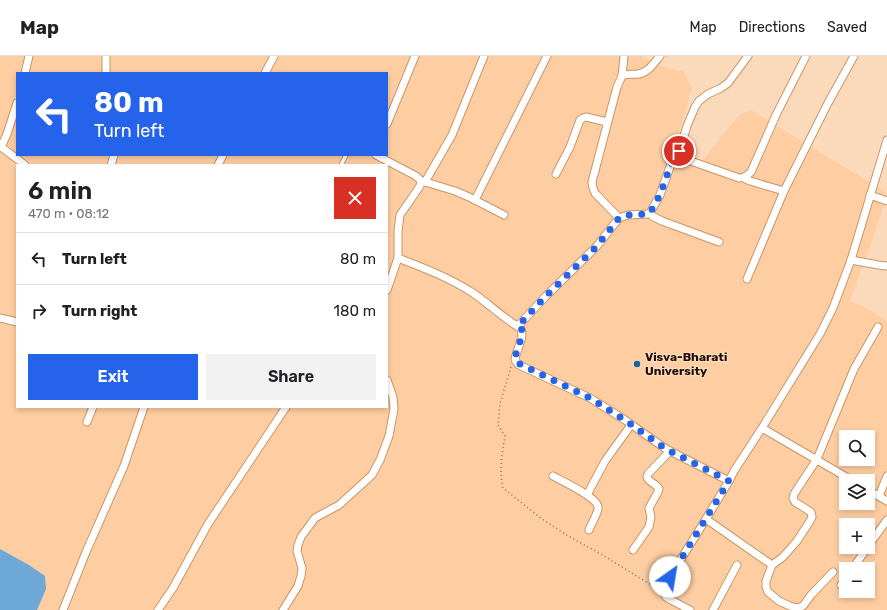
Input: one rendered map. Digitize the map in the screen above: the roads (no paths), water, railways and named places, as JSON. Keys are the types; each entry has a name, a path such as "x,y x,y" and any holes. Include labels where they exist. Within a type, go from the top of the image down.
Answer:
{"street":[{"path":"25,72 29,56"},
{"path":"106,56 106,72"},
{"path":"266,72 274,56"},
{"path":"388,122 415,56"},
{"path":"388,287 398,258 398,231 400,215 452,135 484,56"},
{"path":"475,200 547,56"},
{"path":"619,218 595,193 592,182 617,87 622,76 624,56"},
{"path":"622,76 624,74 637,75 647,71 660,56"},
{"path":"518,326 597,246 619,218 628,215 650,213 660,195 671,164 677,159 687,126 695,107 699,101 708,94 722,88 728,83 748,56"},
{"path":"744,178 751,172 776,115 806,56"},
{"path":"747,279 784,191 828,103 854,56"},
{"path":"16,106 7,134 0,146 24,164"},
{"path":"556,174 570,146 580,120 586,117 608,122"},
{"path":"690,610 666,597 662,592 734,471 820,334 833,308 851,260 887,140"},
{"path":"378,156 423,181 455,191 504,215"},
{"path":"677,159 685,159 726,174 744,178 784,191"},
{"path":"870,195 887,201"},
{"path":"650,213 655,218 719,242"},
{"path":"398,258 446,278 474,294 518,326 522,330 522,336 515,360 520,364 590,398 670,451 729,481"},
{"path":"851,260 887,266"},
{"path":"0,318 16,322"},
{"path":"833,572 811,595 803,606 797,608 779,601 768,592 766,587 766,582 772,565 783,557 797,541 812,517 811,512 796,502 794,494 817,460 854,369 878,327"},
{"path":"283,610 298,586 301,576 302,568 297,551 301,537 315,518 339,505 372,475 380,460 389,436 394,409 393,397 388,383"},
{"path":"87,422 93,408"},
{"path":"63,610 86,552 124,466 144,408"},
{"path":"158,610 173,588 208,524 285,408"},
{"path":"587,495 605,461 631,425"},
{"path":"762,428 841,474"},
{"path":"633,550 649,527 651,518 649,508 658,492 655,484 648,481 648,474 670,451"},
{"path":"552,476 587,495 596,502 598,511 589,530"},
{"path":"879,496 887,476"},
{"path":"875,494 887,501"},
{"path":"706,519 772,565"},
{"path":"875,537 887,520"},
{"path":"713,610 737,565"}],"water":[{"path":"0,549 29,565 45,576 46,589 37,610 0,610"}],"place":[{"name":"Visva-Bharati University","path":"637,364"}]}
